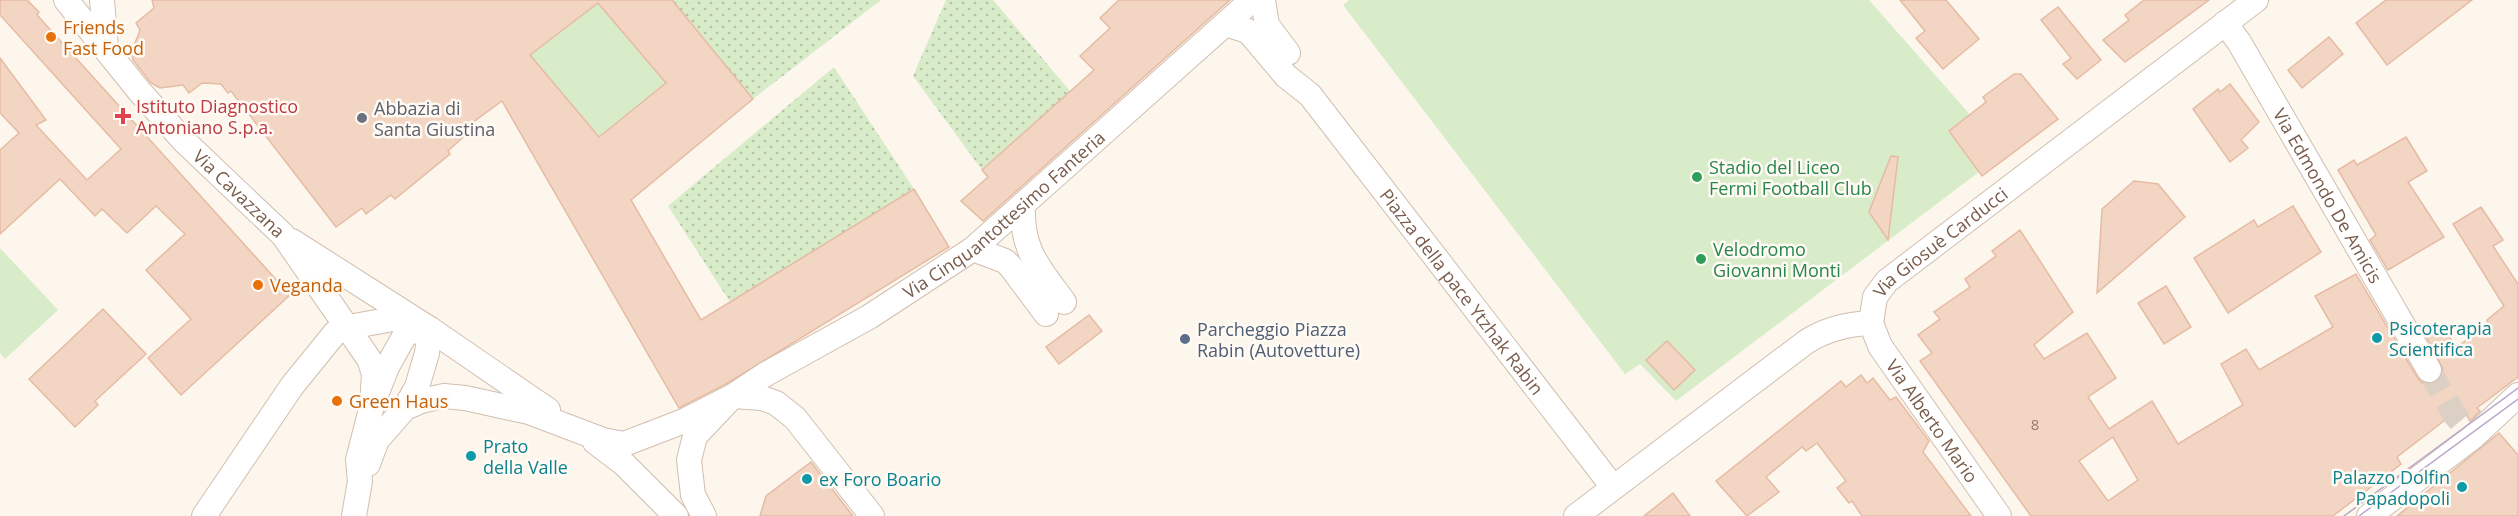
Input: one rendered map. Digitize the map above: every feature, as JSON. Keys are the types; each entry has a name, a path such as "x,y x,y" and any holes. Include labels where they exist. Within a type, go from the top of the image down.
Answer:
{"street":[{"name":"Via Cavazzana","path":"66,0 140,92 184,141 282,235 349,327 372,366 375,384 372,405"},
{"path":"102,0 106,48"},
{"name":"Via Cinquantottesimo Fanteria","path":"573,427 603,440 624,444 684,421 733,396 869,317 973,249 1252,0"},
{"name":"Piazza della pace Ytzhak Rabin","path":"1263,0 1267,25 1299,68 1310,95"},
{"name":"Via Giosuè Carducci","path":"1576,516 1806,342 1829,330 1871,323 1875,297 1887,282 2256,0"},
{"name":"Via Edmondo De Amicis","path":"2225,23 2239,42 2429,370"},
{"name":"Piazza della pace Ytzhak Rabin","path":"1225,24 1248,31 1286,76 1310,95 1613,487"},
{"path":"973,249 1005,261 1055,308 1026,246 1022,228 1023,206"},
{"path":"282,235 430,329 573,427 624,464 676,516"},
{"path":"204,516 292,386 335,333 349,327 409,316"},
{"name":"Via Alberto Mario","path":"1871,323 1880,346 1999,516"},
{"path":"359,489 358,460 372,405 387,366 406,333 430,329"},
{"path":"354,516 359,489 377,440 405,408 417,387 424,365 430,329"},
{"path":"2369,516 2473,437 2518,394"},
{"path":"405,408 421,401 444,396 465,398 529,412 573,427"},
{"path":"733,396 748,396 776,403 795,418 872,516"},
{"name":"Via Cinquantottesimo Fanteria","path":"704,516 693,495 689,460 695,436 733,396"}],"green space":[{"path":"672,0 881,0 753,99"},
{"path":"946,0 993,0 1070,91 982,170 913,76"},
{"name":"Velodromo Giovanni Monti","path":"1349,0 1869,0 2004,153 1676,401 1640,364 1625,374 1343,5"},
{"path":"598,3 666,83 599,137 530,55"},
{"path":"834,67 914,189 730,302 668,206"},
{"path":"0,248 58,310 5,359 0,353"}],"building":[{"path":"0,0 27,0 39,12 37,15 290,295 181,395 148,358 191,319 146,270 185,234 156,206 127,233 102,209 95,216 60,179 0,234 0,150 19,133 0,113 0,58 46,120 36,125 87,180 121,149 0,15"},
{"path":"152,0 672,0 753,99 631,200 701,320 914,189 949,247 726,384 679,408 502,101 468,126 471,130 448,151 450,154 395,199 391,195 366,214 362,208 336,227 231,91 228,93 221,84 202,83 189,93 183,85 160,88 151,83 133,60 132,51 140,30 136,23 154,8","holes":["598,3 666,83 599,137 530,55"]},
{"path":"1119,0 1230,0 983,221 961,201 988,177 982,170 1094,70 1080,56 1110,28 1100,18"},
{"path":"1900,0 1946,0 1979,39 1943,69 1916,38 1925,31"},
{"path":"2144,0 2209,0 2125,62 2103,40 2129,20 2125,15"},
{"path":"2386,0 2472,0 2387,65 2356,23"},
{"path":"2058,7 2101,60 2077,79 2063,64 2071,58 2041,20"},
{"path":"2329,37 2343,54 2302,88 2288,70"},
{"path":"2014,74 2021,74 2058,119 1982,176 1949,131 1986,102 1983,97"},
{"path":"2230,84 2259,122 2241,140 2248,148 2230,162 2193,109 2218,89 2220,92"},
{"path":"2406,137 2427,171 2408,182 2444,237 2388,270 2370,240 2376,235 2338,170 2354,160 2357,165"},
{"path":"1891,156 1898,157 1888,240 1869,212"},
{"path":"2134,181 2158,184 2185,217 2097,293 2102,209"},
{"path":"2293,206 2321,252 2228,313 2194,258 2254,220 2258,227"},
{"path":"2481,207 2503,240 2493,246 2518,284 2518,377 2477,408 2480,411 2470,421 2462,407 2397,457 2401,464 2333,516 2031,516 1920,361 1932,353 1918,335 1940,319 1934,312 1970,287 1965,279 1996,256 1992,251 2020,230 2073,312 2034,345 2044,359 2087,333 2116,378 2088,397 2109,429 2152,401 2178,444 2243,405 2221,364 2246,349 2259,370 2333,327 2315,296 2356,274 2417,377 2422,383 2436,383 2441,378 2443,369 2425,334 2442,325 2456,348 2488,323 2487,320 2504,306 2453,224","holes":["2113,437 2138,480 2108,501 2079,461"]},
{"path":"2166,286 2191,327 2164,344 2138,303"},
{"path":"103,309 146,354 95,401 98,405 75,427 29,379"},
{"path":"1089,315 1102,331 1059,364 1046,347"},
{"path":"1667,341 1695,370 1674,390 1646,360"},
{"path":"1861,375 1867,383 1873,378 1890,400 1896,397 1929,441 1923,452 1971,516 1862,516 1852,501 1849,503 1837,488 1846,481 1817,443 1806,451 1802,447 1766,477 1779,492 1747,516 1716,481 1841,381 1846,387"},
{"path":"2499,433 2518,455 2518,516 2397,516"},
{"name":"ex Foro Boario","path":"811,462 853,516 760,516 766,496"},
{"path":"1673,493 1690,516 1644,516"}],"tunnel":[{"path":"2429,370 2454,414 2473,437"}],"tram line":[{"path":"2344,516 2518,388"},
{"path":"2359,516 2518,399"}],"place":[{"name":"Friends Fast Food","path":"51,37"},
{"name":"Istituto Diagnostico Antoniano S.p.a.","path":"123,116"},
{"name":"Abbazia di Santa Giustina","path":"362,118"},
{"name":"Stadio del Liceo Fermi Football Club","path":"1697,177"},
{"name":"Velodromo Giovanni Monti","path":"1701,259"},
{"name":"Veganda","path":"258,285"},
{"name":"Psicoterapia Scientifica","path":"2377,338"},
{"name":"Parcheggio Piazza Rabin (Autovetture)","path":"1185,339"},
{"name":"Green Haus","path":"337,401"},
{"name":"Prato della Valle","path":"471,456"},
{"name":"ex Foro Boario","path":"807,479"},
{"name":"Palazzo Dolfin Papadopoli","path":"2462,487"}]}
